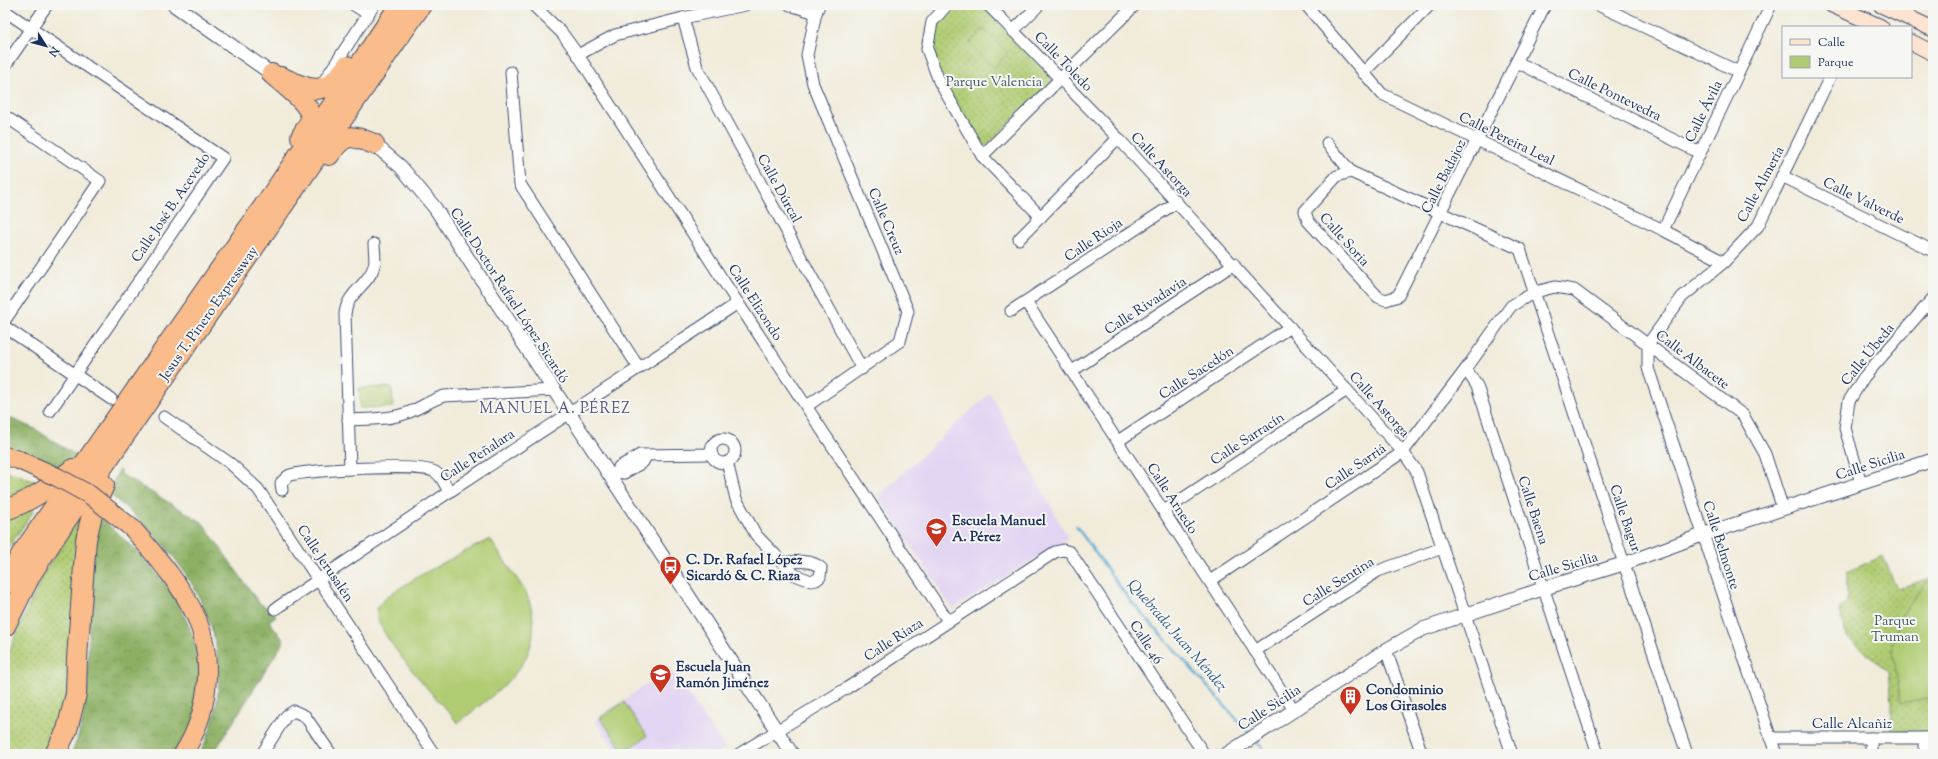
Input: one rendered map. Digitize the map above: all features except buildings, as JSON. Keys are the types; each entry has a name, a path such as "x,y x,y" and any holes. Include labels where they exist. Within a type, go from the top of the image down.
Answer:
{"highway":[{"name":"Jesus T. Pinero Expressway","path":"379,51 400,5"},
{"name":"Jesus T. Pinero Expressway","path":"5,626 32,574 62,526 155,390 287,187 379,51 421,5"},
{"path":"272,74 295,84 318,89 325,88 336,81 347,66 379,51"},
{"path":"374,144 362,129 358,115 376,84 379,51"},
{"path":"272,74 303,102 311,115 311,119 296,145 287,187"},
{"path":"287,187 322,164 338,142 344,138 356,137 374,144"},
{"name":"Jesus T. Pinero Expressway","path":"5,584 21,555 88,458 287,187"},
{"path":"55,754 67,730 76,694 86,540 93,510 114,465 155,390"},
{"path":"12,458 57,477 90,495 133,529 174,582 196,619 203,642 207,667 205,702 193,739 183,754"},
{"path":"5,510 18,506 37,496 88,458"},
{"path":"5,573 21,555"}],"main road":[{"path":"1832,5 1857,22 1876,26"},
{"path":"1882,5 1933,29"},
{"path":"1912,35 1933,43"},
{"path":"1912,42 1933,53"}],"street":[{"path":"5,66 47,5"},
{"path":"174,5 272,74"},
{"path":"318,89 371,10 354,5"},
{"name":"Calle Elizondo","path":"533,5 557,28 578,56 738,303 948,621"},
{"path":"578,56 615,35 683,18 745,5"},
{"path":"790,5 817,9"},
{"path":"947,5 932,22 927,49 939,81 982,156 1041,217"},
{"name":"Calle Toledo","path":"988,5 1118,138"},
{"path":"1013,31 1039,5"},
{"path":"982,156 1136,5"},
{"name":"Calle Pereira Leal","path":"1306,5 1382,94 1663,230 1724,262"},
{"path":"1363,73 1430,5"},
{"name":"Calle Badajoz","path":"1398,296 1478,141 1545,5"},
{"path":"1598,5 1739,72"},
{"name":"Calle Ávila","path":"1663,230 1771,5"},
{"name":"Calle Creuz","path":"807,406 900,341 908,311 813,84 807,55 817,9"},
{"name":"Calle José B. Acevedo","path":"5,11 223,158 50,411"},
{"name":"Calle Dúrcal","path":"683,18 697,67 862,368"},
{"name":"Calle Pontevedra","path":"1517,62 1700,153"},
{"path":"511,72 520,184 639,368"},
{"name":"Calle Almería","path":"1648,344 1682,297 1724,262 1758,226 1830,78"},
{"path":"5,116 100,181 5,320"},
{"path":"1019,239 1118,138"},
{"name":"Calle Astorga","path":"1118,138 1347,390 1402,452 1417,472 1512,754"},
{"path":"1327,142 1351,172"},
{"name":"Calle Doctor Rafael López Sicardó","path":"374,144 401,166 435,208 569,414 614,474 792,754"},
{"name":"Calle Bagur","path":"1351,172 1520,249 1626,563 1688,754"},
{"name":"Calle Soria","path":"1351,172 1337,176 1305,211 1308,221 1378,297 1386,300 1398,296"},
{"name":"Calle Valverde","path":"1782,176 1933,251"},
{"name":"Calle Rioja","path":"1011,312 1177,202"},
{"path":"350,469 345,326 346,305 355,291 370,276 374,266 374,244"},
{"name":"Calle Rivadavia","path":"1072,371 1234,264"},
{"name":"Calle Albacete","path":"1535,292 1555,287 1574,290 1743,415 1765,454 1783,509"},
{"name":"Calle Sarriá","path":"1210,581 1402,452 1466,369 1511,306 1535,292"},
{"name":"Calle Úbeda","path":"1861,483 1845,428 1849,401 1864,377 1933,298"},
{"name":"Calle Arnedo","path":"1026,302 1294,710"},
{"name":"Calle Peñalara","path":"275,609 448,492 738,303"},
{"path":"5,327 111,399"},
{"name":"Calle Sacedón","path":"1118,441 1290,327"},
{"name":"Calle Belmonte","path":"1648,344 1648,368 1702,535 1776,754"},
{"name":"Calle Baena","path":"1466,369 1477,386 1545,588 1598,754"},
{"path":"348,420 392,418 406,414 435,398 444,396 554,390"},
{"name":"Calle Sarracín","path":"1164,511 1347,390"},
{"name":"Calle Jerusalén","path":"164,417 231,464 258,489 434,754"},
{"path":"721,439 729,441 734,447 734,455 726,462 716,460 712,454 712,447 721,439"},
{"path":"614,474 619,467 640,455 712,454"},
{"name":"Calle Sicilia","path":"1230,753 1386,650 1423,629 1464,614 1626,563 1702,535 1933,460"},
{"path":"726,462 736,499 756,535 783,563"},
{"path":"282,490 281,483 289,475 350,469 420,468 434,472 442,479 448,492"},
{"name":"Calle Sentina","path":"1255,651 1378,571 1442,548"},
{"name":"Calle Riaza","path":"739,754 853,684 1054,552 1063,550"},
{"name":"Calle 46","path":"1063,550 1070,552 1204,754"},
{"path":"1386,650 1422,754"},
{"path":"262,754 286,716 294,711 305,716 331,754"},
{"name":"Calle Alcañiz","path":"1770,738 1929,738"},
{"path":"1871,738 1871,754"},
{"path":"1925,754 1929,738"}],"shaded area":[{"path":"990,393 1068,538 953,609 878,496"},
{"name":"Escuela Juan Ramón Jiménez","path":"670,668 725,748 716,754 618,754 595,720"}],"green space":[{"name":"Parque Valencia","path":"954,5 981,5 1051,76 1053,80 986,146 981,144 953,101 938,68 934,52 935,36 940,21"},
{"path":"984,29 1008,53 994,68 969,44"},
{"path":"392,387 393,407 360,408 359,388"},
{"path":"5,416 35,429 78,457 68,471 37,457 5,450"},
{"path":"5,470 41,484 5,502"},
{"path":"119,470 122,475 202,522 259,603 270,609 276,616 269,621 284,641 213,754 200,754 214,715 219,678 215,642 204,608 187,576 165,546 138,518 108,493"},
{"path":"86,507 66,715 45,754 5,754 5,663 16,634 46,569"},
{"path":"33,508 33,512 5,553 5,514"},
{"path":"98,516 138,553 157,574 173,596 186,620 195,646 200,672 196,714 187,738 178,754 71,754 78,736 83,716 86,694 88,672 89,605"},
{"path":"490,539 527,595 533,618 533,637 527,655 518,670 491,697 458,723 424,685 396,650 378,619 377,609 383,601 394,592 410,582"},
{"name":"Parque Truman","path":"1883,556 1897,589 1933,577 1933,734 1891,734 1892,703 1889,672 1847,637 1839,610 1847,601 1847,572"},
{"path":"1933,580 1933,697 1901,703 1892,645 1901,616 1926,583"},
{"path":"624,702 647,736 624,752 600,718"}],"waterway":[{"name":"Quebrada Juan Méndez","path":"1076,526 1128,598 1250,734"},
{"name":"Quebrada Juan Méndez","path":"1255,740 1268,754"}],"place":[{"name":"Escuela Manuel A. Pérez","path":"937,548"},
{"name":"C. Dr. Rafael López Sicardó & C. Riaza","path":"670,586"},
{"name":"Escuela Juan Ramón Jiménez","path":"660,694"},
{"name":"Condominio Los Girasoles","path":"1350,716"}],"district":[{"name":"MANUEL A. PÉREZ","path":"555,408"}]}
